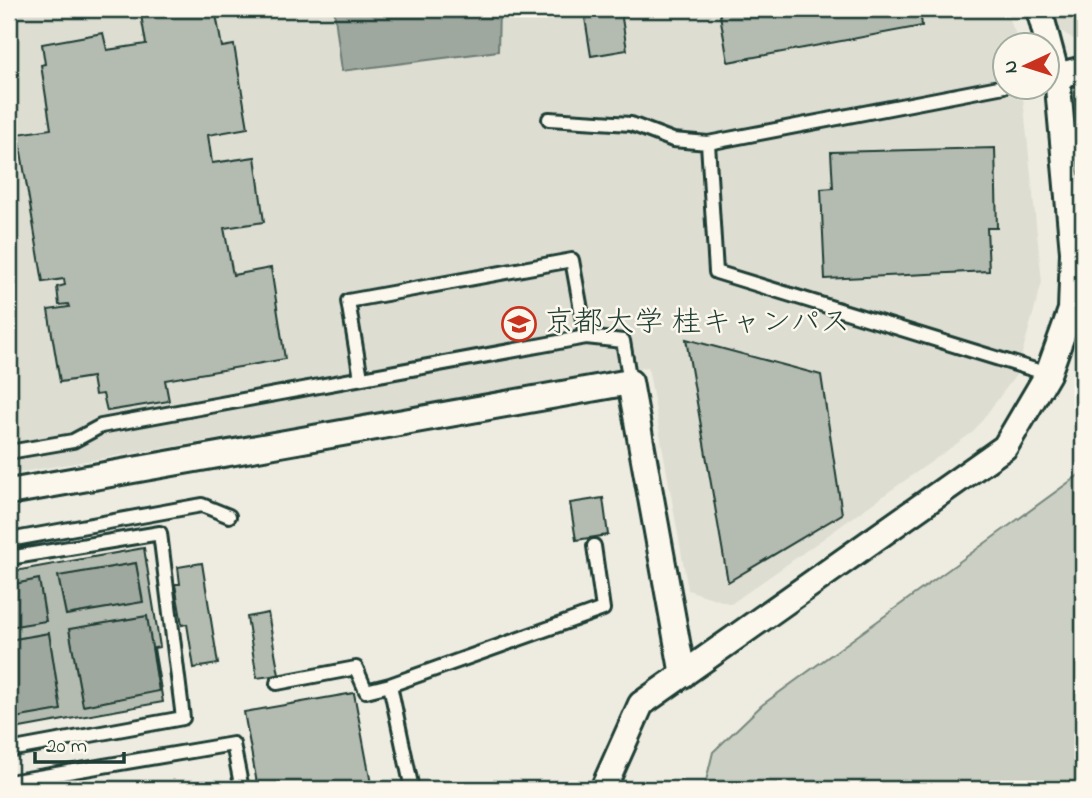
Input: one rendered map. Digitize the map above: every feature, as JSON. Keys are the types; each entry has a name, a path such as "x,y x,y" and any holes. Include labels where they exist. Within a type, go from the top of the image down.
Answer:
{"street":[{"path":"1040,9 1044,32"},
{"path":"1060,75 1083,69"},
{"path":"603,789 641,704 1005,447 1048,374 1071,310 1073,252 1055,102"},
{"path":"9,492 630,382 682,675"}],"lane":[{"path":"549,119 631,124 673,140 708,143 990,89"},
{"path":"708,143 716,272 1048,374"},
{"path":"361,378 348,301 560,262 572,260 586,337"},
{"path":"9,452 73,441 101,426 586,337 623,341 630,382"},
{"path":"9,540 202,505 229,516"},
{"path":"9,558 160,533 183,718 9,750"},
{"path":"277,683 356,668 366,691 390,685 603,609 594,547"},
{"path":"390,685 412,789"},
{"path":"9,782 25,784 233,744 242,789"}],"shaded area":[{"name":"京都大学 桂キャンパス","path":"9,9 1005,9 1015,32 990,32 990,102 1023,102 1042,282 1016,375 973,432 731,604 688,590 648,367 9,474"},
{"path":"334,9 499,9 498,51 342,71"},
{"path":"1052,9 1083,9 1083,45 1058,29"},
{"path":"1083,472 1083,789 704,789 713,752 762,705"},
{"path":"136,563 143,602 66,615 58,576"},
{"path":"39,579 46,621 9,627 9,585"},
{"path":"147,616 159,691 83,706 69,629"},
{"path":"49,633 61,710 9,719 9,640"}],"building":[{"path":"140,9 215,9 222,47 234,45 248,128 208,135 212,163 255,157 264,222 224,228 233,275 271,268 285,359 165,380 169,401 107,411 103,394 95,395 92,377 60,382 48,310 69,307 68,304 59,305 57,287 65,285 64,279 43,282 18,134 51,129 41,65 45,64 42,44 103,33 107,50 146,44"},
{"path":"719,9 920,9 922,26 728,62"},
{"path":"621,12 627,50 591,56 585,18"},
{"path":"995,148 997,228 987,228 989,271 825,279 821,189 833,188 831,152"},
{"path":"686,339 821,375 842,514 728,582"},
{"path":"603,498 608,535 576,540 570,503"},
{"path":"144,548 160,647 154,648 163,702 9,730 9,719 61,710 49,633 9,640 9,627 46,621 39,579 9,585 9,572","holes":["136,563 143,602 66,615 58,576","147,616 159,691 83,706 69,629"]},
{"path":"202,563 218,664 194,668 187,624 182,625 175,584 180,584 178,567"},
{"path":"268,613 279,675 257,678 247,617"},
{"path":"354,693 372,789 258,789 244,712"}],"place":[{"name":"京都大学 桂キャンパス","path":"519,324"}]}
